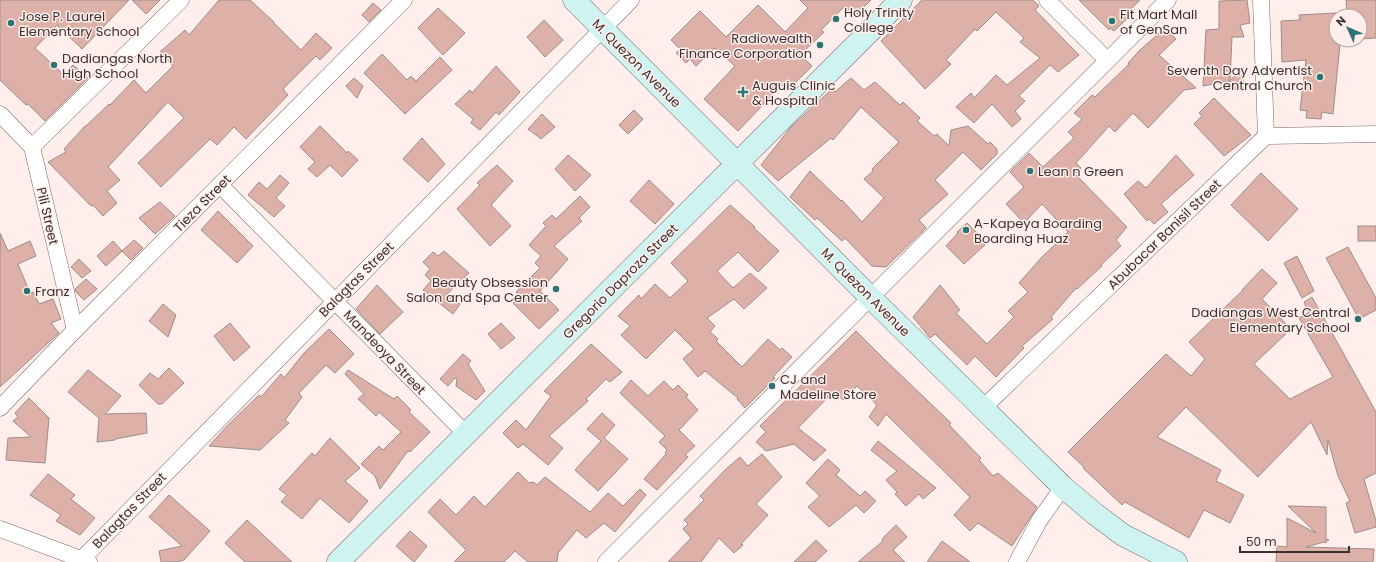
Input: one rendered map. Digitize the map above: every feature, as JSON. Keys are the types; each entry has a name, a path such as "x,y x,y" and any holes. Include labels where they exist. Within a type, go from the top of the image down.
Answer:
{"street":[{"path":"0,114 32,147 181,0"},
{"name":"Tieza Street","path":"0,408 75,330 404,0"},
{"name":"M. Quezon Avenue","path":"574,0 870,297 1063,487 1094,514 1123,535 1166,560"},
{"name":"Balagtas Street","path":"85,561 335,300 631,0"},
{"name":"Gregorio Daproza Street","path":"338,562 901,0"},
{"path":"1047,0 1106,60"},
{"path":"606,562 1106,60 1168,0"},
{"path":"1261,0 1266,136 1376,134"},
{"name":"Abubacar Banisil Street","path":"983,408 1266,136"},
{"name":"Pili Street","path":"32,147 75,330"},
{"name":"Mandeoya Street","path":"220,184 466,434"},
{"path":"1017,562 1039,521 1063,487"},
{"path":"0,529 85,561"}],"building":[{"path":"0,0 129,0 82,49 57,25 35,48 64,75 73,65 88,78 45,121 0,80"},
{"path":"132,0 160,0 146,14"},
{"path":"219,0 250,0 301,50 316,33 332,48 320,60 316,56 283,89 288,95 246,139 234,127 217,145 210,139 161,187 138,163 184,118 168,102 108,167 120,180 107,191 117,203 103,216 93,205 91,206 48,162 66,152 64,149 85,126 109,104 110,105 134,80 146,93 173,66 160,52 185,30 189,35"},
{"path":"800,0 871,0 855,16 845,6 821,30 824,32 800,55 812,66 788,90 782,85 738,131 704,99 735,66 715,48 696,66 690,59 686,63 676,53 680,49 671,40 700,11 726,37 758,5 785,32 808,8"},
{"path":"922,0 1033,0 1039,6 1035,10 1079,55 1058,72 1050,65 1019,96 1025,101 1015,111 1021,119 1012,127 992,104 974,123 956,107 971,93 974,98 996,75 1007,85 1040,58 1020,42 1024,38 996,12 977,31 975,29 946,60 951,64 925,89 881,41"},
{"name":"Fit Mart Mall of GenSan","path":"1079,0 1140,0 1129,11 1132,14 1114,31 1110,28 1109,30"},
{"path":"1247,0 1250,23 1240,25 1244,37 1232,37 1230,81 1203,86 1206,30 1219,29 1219,1"},
{"path":"1346,0 1376,0 1376,38 1368,38 1368,8 1346,8"},
{"path":"373,3 381,10 369,22 362,15"},
{"path":"438,8 465,33 443,55 418,28"},
{"path":"1328,13 1328,48 1340,48 1333,114 1322,112 1321,119 1306,118 1307,111 1300,110 1306,60 1282,62 1281,21 1300,20 1299,15"},
{"path":"544,20 563,40 545,57 527,37"},
{"path":"1165,28 1176,39 1159,55 1196,88 1184,90 1148,128 1133,113 1115,132 1109,126 1076,163 1081,168 1075,174 1127,227 1116,240 1121,246 1101,265 1102,266 1077,289 1076,288 1051,317 1053,319 1022,346 1024,348 996,377 975,356 967,365 935,334 930,338 913,317 940,285 960,310 956,313 987,344 1014,317 1008,311 1028,292 1019,283 1041,258 1068,232 1042,204 1024,223 1006,204 1024,187 1010,172 1029,153 1043,167 1074,138 1068,132 1082,119 1074,113 1092,95 1095,97 1129,64 1128,63 1140,50"},
{"path":"382,54 407,80 411,76 416,81 440,57 452,70 405,114 364,73"},
{"path":"496,66 520,92 499,115 496,112 480,130 471,123 473,119 455,104 470,90 472,93"},
{"path":"1243,67 1243,90 1222,89"},
{"path":"354,78 363,86 357,98 346,86"},
{"path":"851,78 864,90 875,82 900,105 903,102 920,118 917,121 934,136 937,134 949,146 951,130 968,126 988,144 990,142 997,149 997,154 981,170 963,152 935,180 948,194 919,220 926,228 886,267 872,266 845,238 842,241 817,218 815,220 790,197 810,171 841,201 842,200 862,222 884,198 864,179 899,142 861,107 833,140 831,138 778,181 761,165 791,127 832,89 835,92"},
{"path":"1214,98 1251,135 1224,156 1194,124 1202,116 1199,113"},
{"path":"634,110 643,119 628,134 619,125"},
{"path":"542,114 555,127 541,139 528,129"},
{"path":"320,126 347,153 348,151 358,160 342,177 330,165 317,177 308,169 315,162 300,147"},
{"path":"422,138 445,164 428,182 403,159"},
{"path":"568,155 591,175 575,191 555,169"},
{"path":"1176,155 1194,175 1161,204 1168,212 1154,224 1149,219 1147,221 1124,194 1138,181 1146,188"},
{"path":"497,165 513,181 491,205 511,226 490,246 457,209 480,185 477,183"},
{"path":"1261,173 1298,209 1268,241 1231,205"},
{"path":"280,175 289,183 276,198 285,206 274,217 248,195 259,182 267,189"},
{"path":"649,180 674,204 655,224 630,201"},
{"path":"580,196 590,207 579,218 582,221 554,246 568,259 540,291 559,310 539,329 513,303 520,296 516,292 540,268 535,263 541,256 529,245 546,226 543,223 552,215 556,219"},
{"path":"160,202 175,216 155,234 139,218"},
{"path":"730,205 779,251 758,272 738,252 717,271 733,288 750,273 767,288 744,309 734,299 707,318 715,326 710,332 718,339 716,341 742,367 768,339 780,350 782,348 792,357 773,377 775,378 745,408 737,399 738,398 705,371 698,377 683,359 694,349 675,330 646,359 621,335 630,326 618,316 639,295 641,299 655,284 670,298 688,281 671,263"},
{"path":"218,211 253,246 237,263 201,230"},
{"path":"967,223 987,243 964,264 946,246 958,233 957,232"},
{"path":"1358,226 1376,226 1376,241 1358,241"},
{"path":"0,233 8,251 30,241 36,256 18,264 30,293 33,292 39,304 53,299 61,319 51,323 59,333 0,387"},
{"path":"134,240 143,248 131,260 122,251"},
{"path":"113,241 122,251 106,266 97,256"},
{"path":"1348,247 1376,298 1376,310 1359,319 1326,258"},
{"path":"444,251 469,273 446,295 460,304 453,314 423,290 431,281 425,275 430,269 423,262 433,252 438,256"},
{"path":"1297,256 1314,291 1302,298 1284,263"},
{"path":"79,259 91,271 82,278 71,267"},
{"path":"1262,269 1277,283 1262,299 1291,329 1254,364 1290,399 1333,377 1299,318 1308,313 1310,315 1304,302 1312,297 1376,412 1376,473 1364,479 1376,521 1376,527 1355,533 1346,503 1350,501 1338,476 1328,440 1327,455 1311,422 1258,477 1186,407 1157,437 1221,470 1216,481 1244,495 1230,523 1204,510 1189,538 1125,502 1122,505 1068,452 1166,354 1191,376 1205,359 1189,342 1243,290"},
{"path":"86,279 97,289 84,300 75,289"},
{"path":"377,285 403,312 380,334 356,309"},
{"path":"163,304 176,315 168,337 149,321"},
{"path":"230,323 250,347 234,361 214,336"},
{"path":"501,323 515,338 501,349 488,334"},
{"path":"329,329 354,354 335,373 326,365 299,393 302,397 285,420 289,423 260,450 209,446 259,395 261,397 281,374 284,378 304,353"},
{"path":"856,331 951,423 949,425 981,458 979,460 993,476 998,473 1037,507 1012,546 978,523 970,531 954,515 970,497 886,414 878,426 869,417 877,405 857,386 843,400 834,391 798,428 826,450 814,461 794,444 766,451 756,442 766,432 760,426"},
{"path":"591,344 622,372 610,382 606,379 586,399 588,401 549,436 563,448 548,465 523,444 518,448 503,433 516,420 526,430 551,396 544,391"},
{"path":"463,354 471,361 468,364 485,391 476,400 456,386 457,379 455,378 448,386 440,379"},
{"path":"169,368 184,383 162,404 158,404 139,385 150,373 158,379"},
{"path":"88,370 121,396 105,414 146,413 147,433 115,440 97,442 99,418 68,392"},
{"path":"348,370 394,399 397,396 411,410 409,412 430,432 410,452 408,451 380,489 375,476 361,464 379,446 383,450 401,432 379,412 376,416 358,399 364,394 345,374"},
{"path":"631,380 648,396 664,381 673,390 678,385 688,395 686,397 698,410 679,430 695,446 685,455 688,457 657,490 644,479 666,454 665,453 667,450 659,442 665,436 620,393"},
{"path":"29,398 49,418 45,463 6,460 8,438 31,437 13,421 18,417 15,413"},
{"path":"602,413 615,425 604,438 628,459 598,491 575,470 601,441 587,429"},
{"path":"330,438 360,468 345,481 368,501 349,523 320,498 302,519 281,502 287,495 279,489 312,453 315,456"},
{"path":"878,441 936,488 923,499 919,494 906,506 895,494 897,492 886,480 897,471 871,450"},
{"path":"762,454 782,477 756,504 768,515 741,544 743,545 734,553 719,538 701,562 668,562 691,538 683,529 688,524 684,520 704,500 700,496 740,457 748,466"},
{"path":"828,459 840,470 836,475 860,496 865,491 876,501 864,513 856,505 829,527 808,507 820,496 806,483"},
{"path":"518,472 529,483 533,482 537,485 545,477 590,512 608,493 623,506 640,489 646,495 615,532 604,523 586,538 577,530 558,553 557,562 528,562 515,551 504,562 454,562 466,550 428,512 440,499 456,515 474,496 485,507"},
{"path":"48,474 75,495 71,499 95,518 80,535 56,521 61,515 30,495"},
{"path":"169,495 210,531 184,560 177,562 161,562 159,551 182,546 149,517"},
{"path":"1288,506 1326,507 1326,539 1329,540 1326,541 1326,543 1324,542 1306,547 1374,549 1373,562 1276,562 1277,546 1287,547 1287,518 1316,533"},
{"path":"247,520 292,562 245,562 225,543"},
{"path":"896,525 907,537 893,550 905,562 858,562 883,541 882,539"},
{"path":"410,531 427,546 414,562 396,546"},
{"path":"816,540 827,551 815,562 794,562"},
{"path":"942,541 970,562 927,562"}],"place":[{"name":"Holy Trinity College","path":"836,19"},
{"name":"Fit Mart Mall of GenSan","path":"1112,21"},
{"name":"Jose P. Laurel Elementary School","path":"11,23"},
{"name":"Radiowealth Finance Corporation","path":"820,45"},
{"name":"Dadiangas North High School","path":"54,65"},
{"name":"Seventh Day Adventist Central Church","path":"1320,77"},
{"name":"Auguis Clinic & Hospital","path":"743,92"},
{"name":"Lean n Green","path":"1030,171"},
{"name":"A-Kapeya Boarding Boarding Huaz","path":"966,230"},
{"name":"Beauty Obsession Salon and Spa Center","path":"556,289"},
{"name":"Franz","path":"27,291"},
{"name":"Dadiangas West Central Elementary School","path":"1358,319"},
{"name":"CJ and Madeline Store","path":"772,386"}]}
